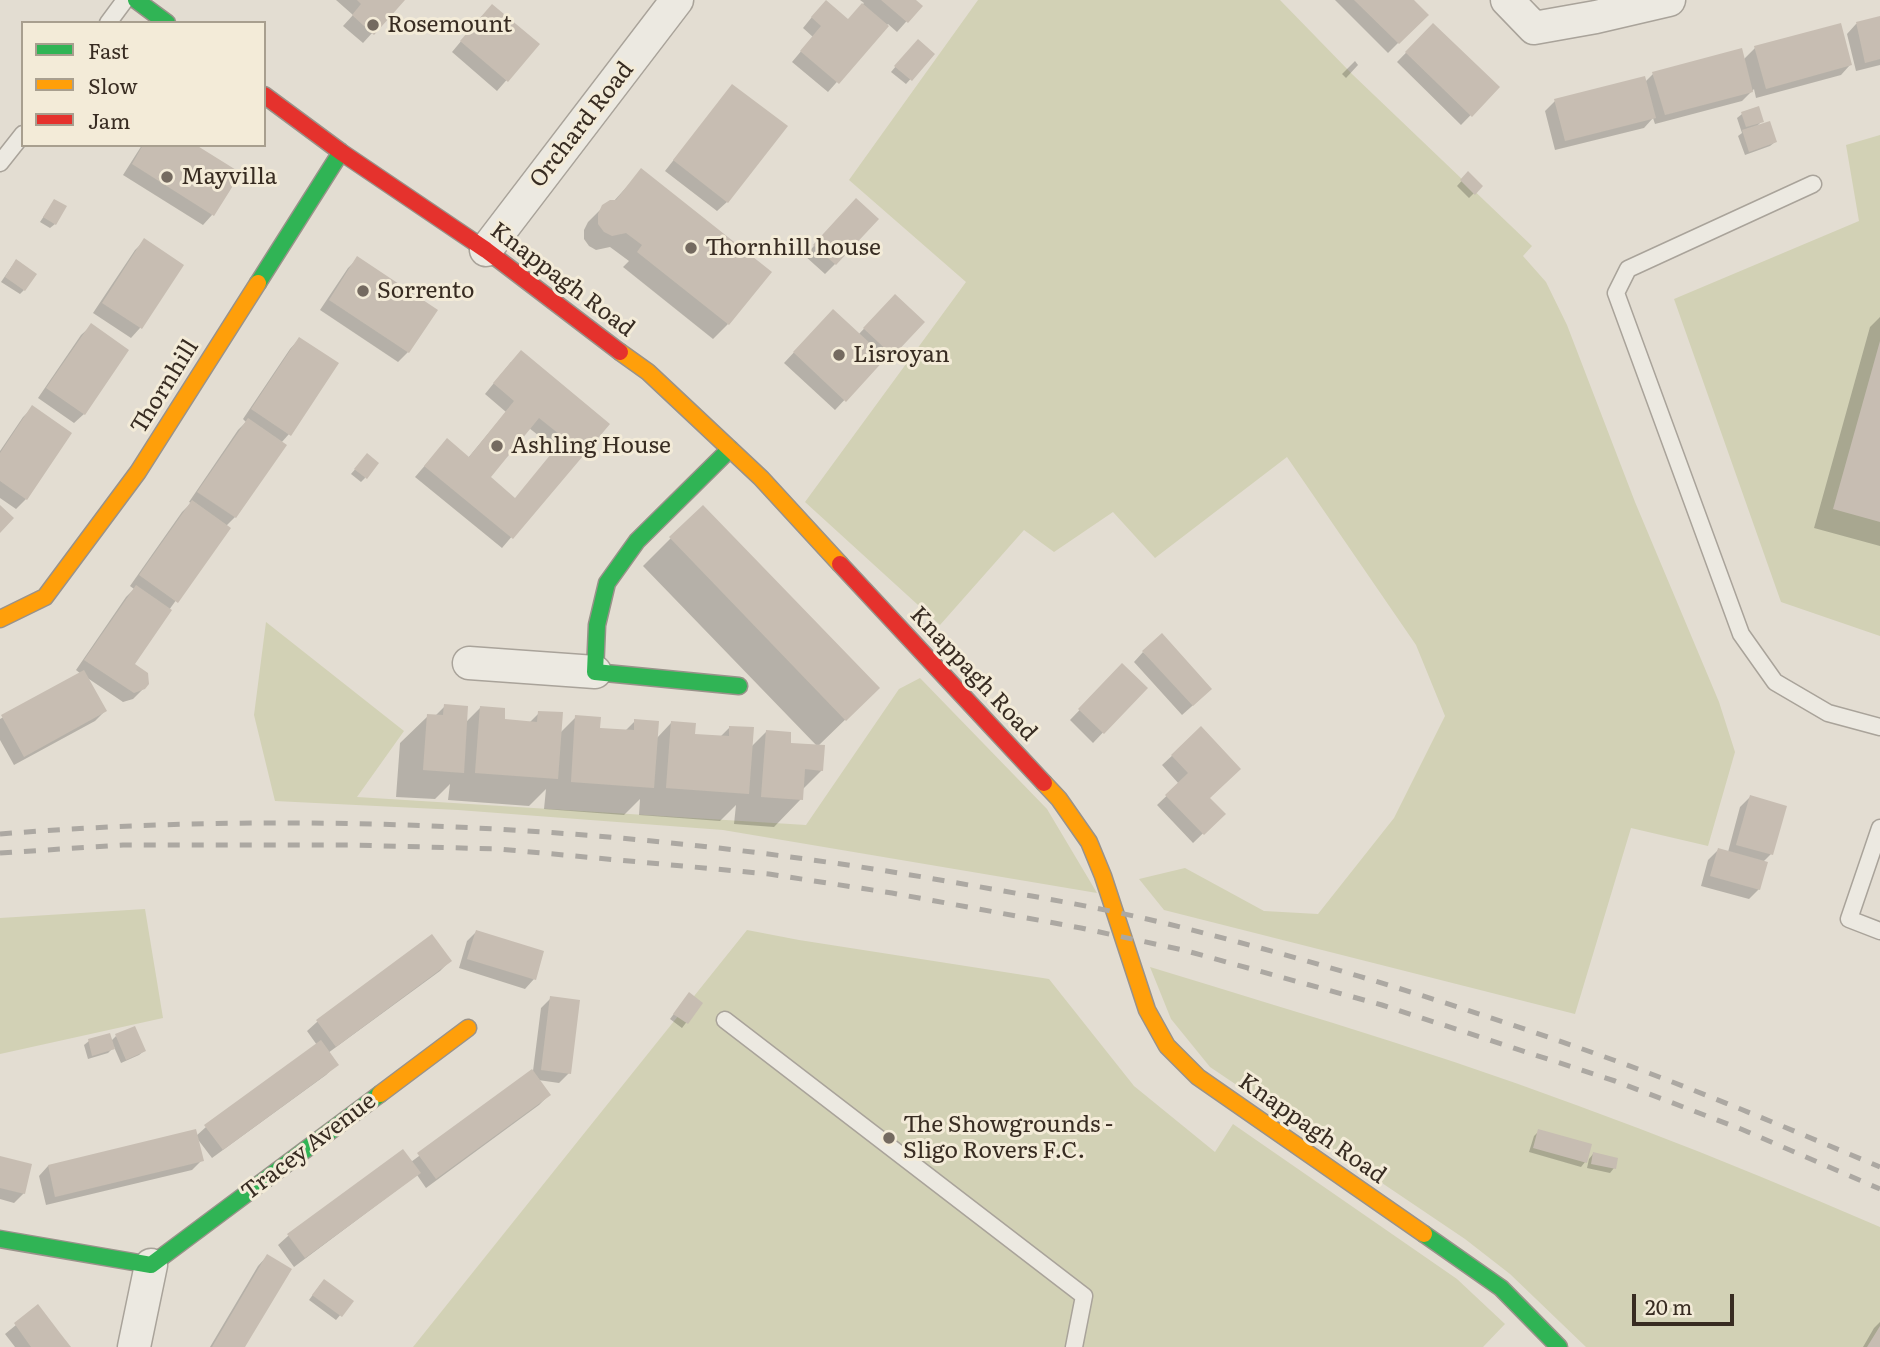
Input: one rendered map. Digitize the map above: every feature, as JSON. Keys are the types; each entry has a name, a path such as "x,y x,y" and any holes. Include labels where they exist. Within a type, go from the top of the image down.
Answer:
{"main road":[{"path":"136,0 164,21"},
{"name":"Knappagh Road","path":"266,96 341,152 486,250 578,322 648,372 761,478 939,673 1059,799 1089,842 1103,876 1147,1010 1167,1046 1198,1077 1501,1288 1559,1347"},
{"name":"Thornhill","path":"0,619 46,597 138,472 341,152"},
{"path":"730,449 636,541 607,583 597,625 595,672 739,686"},
{"name":"Tracey Avenue","path":"151,1265 468,1028"},
{"path":"0,1239 151,1265"}],"street":[{"name":"Orchard Road","path":"486,250 677,0"},
{"path":"1507,0 1534,28 1596,18 1669,0"},
{"path":"469,663 595,672"},
{"path":"134,1347 151,1265"}],"lane":[{"path":"109,21 125,0"},
{"path":"0,163 21,137"},
{"path":"1813,184 1628,269 1616,293 1741,634 1775,682 1828,713 1880,727"},
{"path":"1880,828 1849,919 1880,931"},
{"path":"724,1020 1084,1296 1074,1347"}],"green space":[{"path":"978,0 1280,0 1352,74 1532,246 1523,256 1546,282 1567,325 1635,502 1719,702 1735,752 1708,846 1631,828 1575,1014 1164,910 1139,879 1185,868 1264,911 1318,914 1394,818 1445,716 1416,645 1287,457 1155,558 1113,512 1054,552 1024,530 940,625 805,502 966,282 849,180"},
{"path":"1880,135 1880,636 1781,602 1674,299 1859,221 1846,145"},
{"path":"266,622 404,731 357,797 806,825 899,689 920,678 1047,809 1097,893 723,830 458,810 275,801 254,715"},
{"path":"145,909 163,1018 0,1054 0,918"},
{"name":"The Showgrounds - Sligo Rovers F.C.","path":"747,930 1049,979 1134,1086 1215,1152 1233,1124 1457,1279 1505,1324 1483,1347 413,1347"},
{"path":"1150,967 1363,1032 1517,1084 1700,1152 1880,1227 1880,1329 1871,1347 1586,1347 1510,1274 1465,1239 1210,1067 1171,1019"}],"building":[{"name":"Rosemount","path":"357,0 405,0 374,35 352,15 361,4"},
{"path":"826,0 848,19 862,3 889,26 839,84 800,51 821,26 811,17"},
{"path":"881,0 916,0 923,6 908,23"},
{"path":"1354,0 1414,0 1429,15 1399,44"},
{"path":"492,4 540,44 508,82 460,41"},
{"path":"1880,16 1880,59 1865,63 1856,22"},
{"path":"1433,23 1500,87 1472,117 1405,52"},
{"path":"1841,23 1852,65 1766,89 1754,46"},
{"path":"918,39 935,54 912,81 894,66"},
{"path":"1742,48 1753,92 1665,115 1652,72"},
{"path":"1645,76 1656,118 1565,141 1554,99"},
{"path":"732,84 788,126 728,203 673,160"},
{"path":"1759,106 1764,122 1746,127 1741,112"},
{"path":"1770,121 1777,142 1749,152 1742,130"},
{"path":"142,147 199,147 241,173 214,216 132,164"},
{"name":"Thornhill house","path":"641,168 772,272 729,325 637,252 642,245 626,233 612,236 604,232 598,224 602,205 616,200"},
{"path":"1468,171 1483,186 1475,195 1460,180"},
{"path":"856,198 879,219 836,265 813,245"},
{"path":"54,199 67,206 56,225 43,217"},
{"path":"144,238 184,265 142,329 102,303"},
{"path":"357,256 438,310 409,353 329,300"},
{"path":"16,259 37,274 25,291 5,277"},
{"path":"895,294 925,322 893,356 863,328"},
{"name":"Lisroyan","path":"833,309 886,358 846,402 793,352"},
{"path":"91,323 129,350 85,415 46,388"},
{"path":"299,337 339,363 291,436 251,409"},
{"path":"1880,341 1880,522 1833,509"},
{"name":"Ashling House","path":"521,350 610,424 513,539 424,466 447,438 469,457 514,401 493,383","holes":["539,418 564,438 515,498 491,477"]},
{"path":"32,405 72,433 27,500 0,481 0,453"},
{"path":"248,418 287,445 236,518 197,492"},
{"path":"367,453 379,463 367,479 354,469"},
{"path":"192,500 231,528 178,603 139,575"},
{"path":"0,505 14,518 0,533"},
{"path":"703,505 880,688 846,721 669,537"},
{"path":"136,585 172,610 135,664 148,673 149,684 145,689 134,693 84,660"},
{"path":"1162,633 1212,689 1193,706 1142,651"},
{"path":"1122,663 1148,688 1104,734 1078,709"},
{"path":"84,670 107,711 24,757 1,715"},
{"path":"444,704 468,706 464,773 423,770 427,714 443,715"},
{"path":"480,706 505,708 505,719 537,722 538,711 563,712 558,779 475,773"},
{"path":"575,715 601,717 600,728 634,730 634,719 659,721 654,788 571,782"},
{"path":"671,721 696,723 695,734 729,736 729,726 754,727 749,794 666,788"},
{"path":"1201,726 1241,769 1210,798 1226,814 1204,835 1165,795 1188,773 1171,755"},
{"path":"766,730 791,732 791,743 825,745 823,771 805,769 803,800 761,797"},
{"path":"1750,795 1787,806 1773,855 1736,845"},
{"path":"1718,848 1768,862 1760,890 1710,876"},
{"path":"476,930 544,951 536,980 467,959"},
{"path":"432,934 452,961 336,1047 316,1020"},
{"path":"689,992 703,1003 688,1024 673,1014"},
{"path":"550,996 580,1000 571,1074 541,1070"},
{"path":"135,1026 146,1051 126,1060 115,1034"},
{"path":"110,1033 115,1049 92,1056 88,1039"},
{"path":"321,1040 339,1065 223,1150 204,1125"},
{"path":"532,1069 551,1095 436,1179 417,1153"},
{"path":"196,1129 204,1161 55,1197 48,1165"},
{"path":"1538,1129 1592,1144 1587,1163 1533,1148"},
{"path":"403,1149 421,1173 305,1258 287,1234"},
{"path":"1593,1152 1618,1158 1616,1169 1591,1164"},
{"path":"0,1156 32,1164 25,1194 0,1188"},
{"path":"267,1254 292,1269 245,1347 212,1347"},
{"path":"324,1279 354,1301 342,1317 312,1295"},
{"path":"38,1304 71,1347 31,1347 14,1323"},
{"path":"1880,1326 1880,1347 1867,1347"}],"railway":[{"path":"0,834 236,823 475,828 712,847 830,862 1006,891 1184,928 1403,990 1652,1074 1880,1167"},
{"path":"0,853 123,845 351,845 499,849 769,874 892,893 1183,950 1382,1005 1615,1081 1741,1129 1880,1189"}],"traffic: fast":[{"path":"136,0 164,21"},
{"path":"258,283 341,152"},
{"path":"730,449 637,541 607,583 597,625 595,672 739,686"},
{"path":"0,1239 151,1265 380,1094"},
{"path":"1424,1234 1501,1288 1559,1347"}],"traffic: slow":[{"path":"0,619 45,597 138,472 258,283"},
{"path":"620,352 648,372 761,478 840,564"},
{"path":"1044,783 1059,799 1089,842 1103,876 1147,1010 1167,1046 1198,1077 1424,1234"},
{"path":"380,1094 468,1028"}],"traffic: jam":[{"path":"266,96 341,152 486,250 620,352"},
{"path":"840,564 1044,783"}],"place":[{"name":"Rosemount","path":"373,25"},
{"name":"Mayvilla","path":"167,177"},
{"name":"Thornhill house","path":"691,248"},
{"name":"Sorrento","path":"363,291"},
{"name":"Lisroyan","path":"839,355"},
{"name":"Ashling House","path":"497,446"},
{"name":"The Showgrounds - Sligo Rovers F.C.","path":"889,1138"}]}
